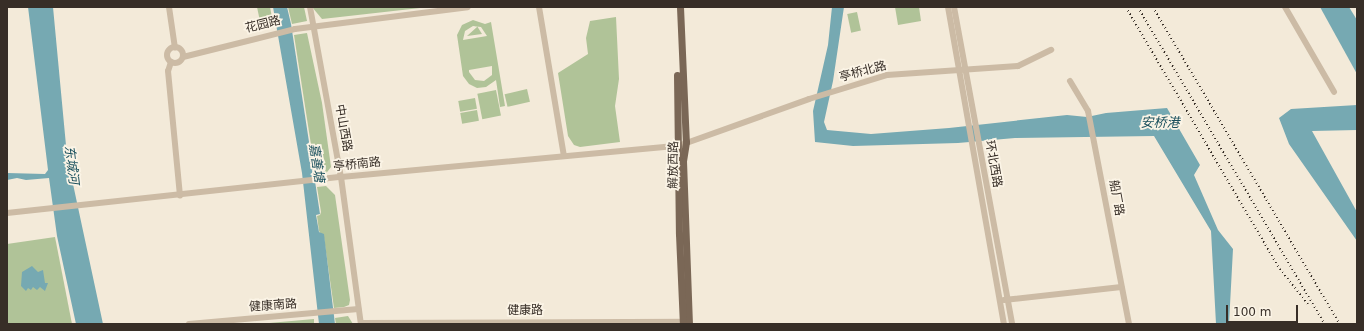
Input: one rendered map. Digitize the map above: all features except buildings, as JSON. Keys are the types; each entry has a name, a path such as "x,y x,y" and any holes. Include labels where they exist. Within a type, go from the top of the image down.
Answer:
{"main road":[{"name":"解放西路","path":"675,7 678,146 686,323"},
{"name":"解放西路","path":"680,7 686,142 683,161 686,323"}],"street":[{"path":"169,7 176,41 175,48"},
{"name":"中山西路","path":"310,7 341,177 361,323"},
{"name":"花园路","path":"183,57 270,34 295,29 468,7"},
{"path":"539,7 564,156"},
{"name":"环北西路","path":"948,7 963,71"},
{"name":"环北西路","path":"954,7 1004,324"},
{"path":"1285,7 1334,92"},
{"path":"171,62 178,62 183,57 180,50 175,48 170,49 168,53 168,58 171,62 168,72 180,194"},
{"name":"亭桥北路","path":"686,142 735,127 809,99 887,75 963,71 1018,66 1051,50"},
{"name":"船厂路","path":"1070,81 1088,111 1129,324"},
{"name":"亭桥南路","path":"7,213 341,177 678,146 686,142"},
{"name":"环北西路","path":"976,150 1012,324"},
{"path":"1000,301 1121,287"},
{"name":"健康南路","path":"189,324 247,322 358,309"},
{"name":"健康路","path":"361,323 686,323"}],"green space":[{"path":"257,7 270,7 273,23 261,26"},
{"path":"288,7 304,7 307,21 292,24"},
{"path":"312,7 429,7 322,19"},
{"path":"895,7 919,7 921,21 898,25"},
{"path":"857,12 861,31 851,33 847,14"},
{"path":"616,17 619,79 615,106 620,142 580,147 574,145 568,136 558,73 588,54 586,38 590,21"},
{"path":"473,20 485,24 491,22 505,106 500,107 496,80 486,87 477,88 469,84 463,76 457,35 462,25","holes":["473,26 481,27 487,36 463,40 465,31","492,66 492,75 484,81 475,80 469,72 469,70"]},
{"path":"477,27 482,34 467,36"},
{"path":"307,33 322,103 331,167 324,176 316,177 294,35"},
{"path":"527,89 530,102 508,107 505,94"},
{"path":"496,90 501,116 482,119 477,94"},
{"path":"475,98 477,109 460,112 458,101"},
{"path":"477,110 479,121 462,124 460,113"},
{"path":"326,186 335,195 350,300 349,305 344,307 334,308 324,238 319,231 317,216 320,215 321,212 317,187"},
{"path":"55,237 72,324 7,324 7,244"},
{"path":"348,316 353,324 336,324 335,318"},
{"path":"314,319 314,324 258,324"}],"water":[{"path":"28,7 53,7 67,156 103,324 76,324 57,236 49,178 26,180 17,178 7,180 7,173 45,174 48,170"},
{"path":"273,7 287,7 291,24 320,214 316,215 319,232 324,234 335,324 319,324 302,173"},
{"name":"安桥港","path":"832,7 844,7 833,81 824,122 827,130 871,134 949,128 1067,115 1087,117 1106,113 1167,108 1200,165 1194,175 1218,230 1233,249 1229,324 1216,324 1211,231 1154,136 1015,138 958,143 853,146 815,142 813,111 828,45"},
{"path":"1320,7 1349,7 1357,20 1357,74"},
{"path":"1357,105 1357,130 1312,131 1357,212 1357,241 1289,144 1279,118 1291,109"},
{"path":"32,266 38,272 43,270 45,283 48,283 45,291 40,287 37,290 33,287 31,290 28,288 26,291 21,286 22,272"}],"railway":[{"path":"1126,7 1280,269 1308,304"},
{"path":"1138,7 1325,324"},
{"path":"1153,7 1340,324"}],"water label":[{"name":"嘉善塘","path":"316,163"},
{"name":"东城河","path":"71,165"}]}
